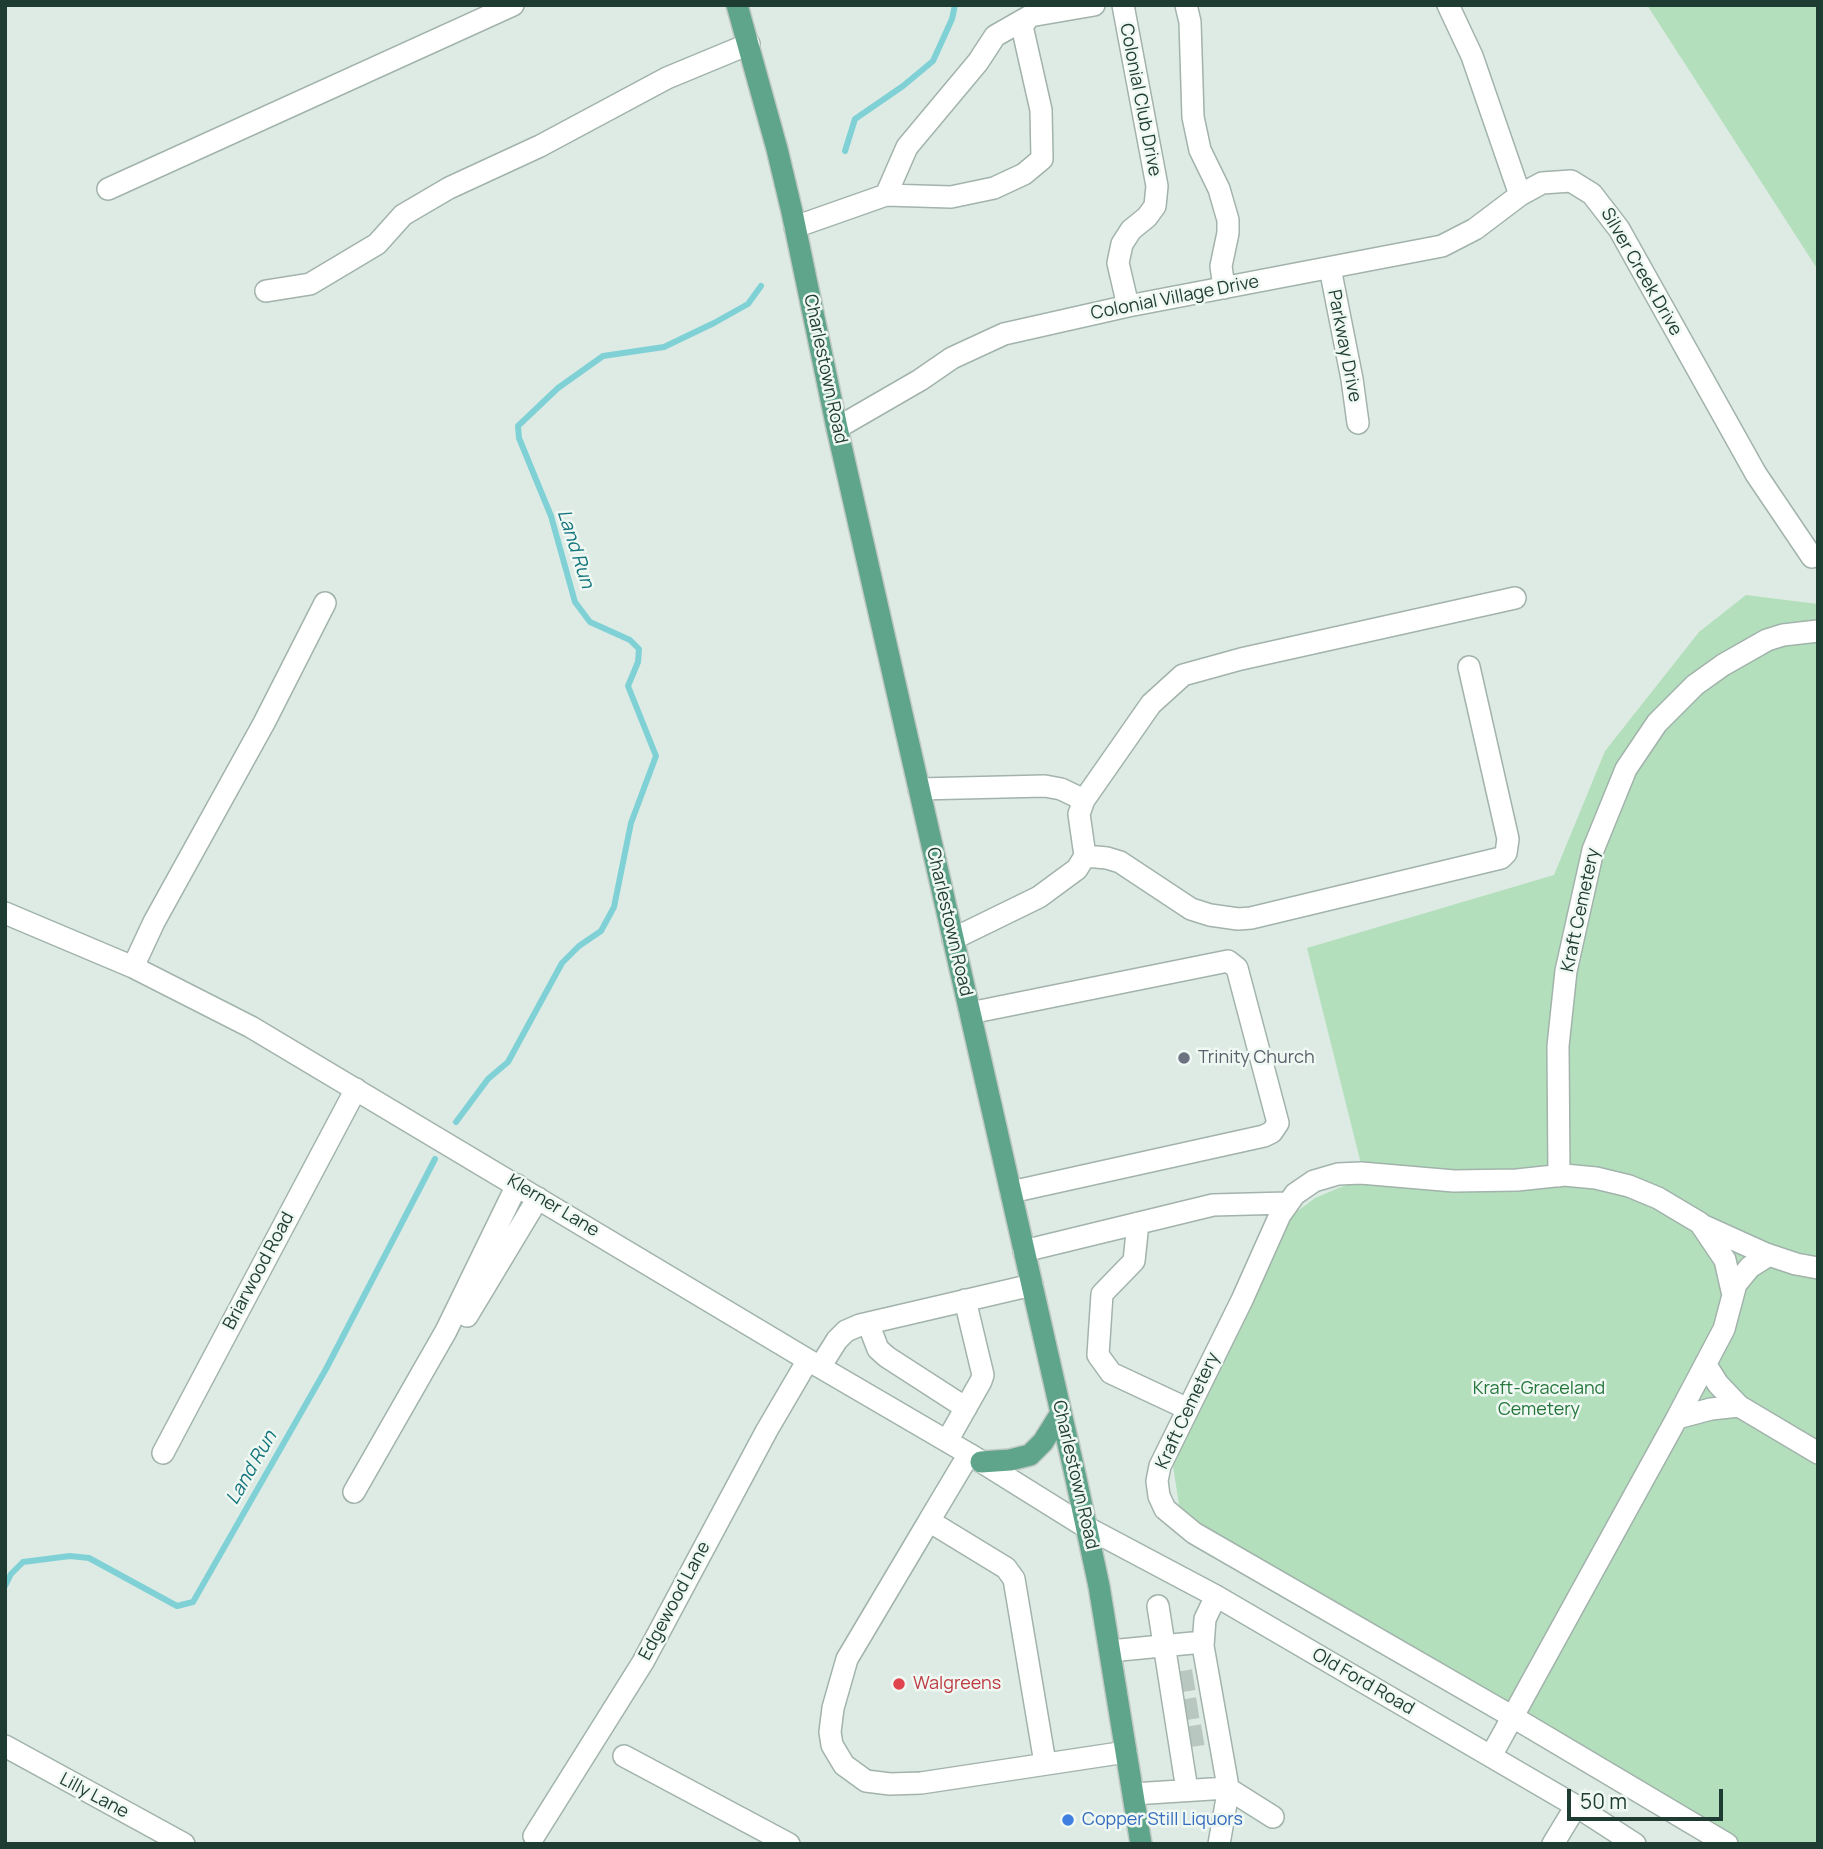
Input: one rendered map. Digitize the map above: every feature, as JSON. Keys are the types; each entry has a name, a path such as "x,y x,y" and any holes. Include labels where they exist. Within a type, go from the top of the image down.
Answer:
{"main road":[{"name":"Charlestown Road","path":"737,5 795,227 837,428 1086,1527 1110,1651 1141,1844"},
{"path":"975,1458 1010,1460 1030,1455 1043,1442 1060,1413"}],"street":[{"path":"108,189 513,5"},
{"path":"886,195 907,147 978,62 995,36 1030,16 1094,5"},
{"name":"Colonial Club Drive","path":"1123,5 1157,186 1155,205 1147,218 1131,230 1122,244 1118,263 1128,306"},
{"path":"1186,5 1190,22 1193,117 1200,150 1219,189 1228,220 1221,265 1224,288"},
{"path":"1448,5 1472,56 1520,195"},
{"path":"795,227 886,195 951,198 994,188 1024,174 1042,159 1041,110 1022,26 1030,16"},
{"path":"266,291 310,284 377,244 403,215 449,188 540,146 667,78 749,44"},
{"name":"Silver Creek Drive","path":"1520,195 1542,183 1571,181 1592,194 1602,205 1619,229 1756,474 1812,557"},
{"name":"Colonial Village Drive","path":"837,428 920,380 952,358 1004,334 1128,306 1442,246 1475,229 1520,195"},
{"name":"Parkway Drive","path":"1330,268 1358,423"},
{"path":"953,939 1039,897 1077,869 1085,856 1079,814 1084,800 1152,704 1183,675 1241,659 1515,598"},
{"path":"133,967 154,922 264,723 325,603"},
{"name":"Kraft Cemetery","path":"1559,1176 1558,1046 1566,971 1593,850 1626,769 1657,723 1704,678 1767,640 1783,635 1818,631"},
{"path":"1085,856 1120,862 1191,909 1238,919 1502,858 1508,839 1469,667"},
{"path":"919,789 1045,786 1062,789 1084,800"},
{"name":"Klerner Lane","path":"5,914 133,967 251,1027 947,1441 1086,1527"},
{"path":"970,1013 1228,961 1237,968 1275,1111 1276,1128 1264,1136 1011,1192"},
{"name":"Briarwood Road","path":"163,1453 356,1089"},
{"name":"Kraft Cemetery","path":"1727,1844 1194,1533 1165,1508 1158,1496 1157,1481 1160,1466 1242,1300 1286,1203 1314,1181 1338,1174 1361,1173 1454,1181 1559,1176 1596,1178 1629,1186 1658,1198 1700,1223 1769,1255 1818,1268"},
{"path":"354,1492 446,1331 517,1185"},
{"path":"461,1325 538,1198"},
{"path":"1024,1251 1213,1205 1286,1203"},
{"path":"1138,1223 1135,1261 1102,1294 1098,1355 1111,1373 1188,1409"},
{"name":"Kraft Cemetery","path":"1491,1756 1706,1365 1728,1318 1732,1291 1724,1260 1700,1223"},
{"name":"Kraft Cemetery","path":"1732,1291 1750,1267 1769,1255"},
{"name":"Edgewood Lane","path":"534,1836 643,1662 766,1430 814,1364 846,1331 868,1323 1032,1284"},
{"path":"947,1441 981,1381 983,1368 965,1300"},
{"path":"868,1323 878,1349 887,1357 966,1408"},
{"path":"1706,1365 1718,1384 1740,1406 1818,1452"},
{"path":"1677,1418 1711,1409 1740,1406"},
{"path":"975,1458 929,1521 847,1660 833,1708 830,1732 832,1745 844,1765 854,1774 866,1781 890,1784 921,1783 1126,1752"},
{"path":"929,1521 1006,1568 1011,1574 1045,1763"},
{"name":"Old Ford Road","path":"1086,1527 1216,1596 1576,1806 1635,1844"},
{"path":"1216,1596 1205,1619 1203,1678 1212,1733 1227,1788 1219,1844"},
{"path":"1158,1606 1186,1790"},
{"path":"1110,1651 1203,1642"},
{"name":"Lilly Lane","path":"5,1746 184,1844"},
{"path":"624,1756 789,1844"},
{"path":"1133,1794 1227,1788 1273,1818"},
{"path":"1553,1844 1576,1806"}],"green space":[{"path":"1647,5 1818,5 1818,270"},
{"name":"Kraft-Graceland Cemetery","path":"1746,595 1818,604 1818,1844 1710,1844 1187,1522 1179,1505 1172,1459 1291,1216 1315,1198 1365,1180 1307,948 1554,875 1605,751 1699,632"}],"waterway":[{"name":"Land Run","path":"845,151 855,119 903,86 933,61 952,19 955,5"},
{"name":"Land Run","path":"456,1122 488,1079 508,1062 562,963 579,946 601,931 614,907 631,823 656,756 628,686 638,662 639,649 630,640 590,622 575,602 551,516 519,438 518,426 558,388 603,356 664,347 748,304 761,286"},
{"name":"Land Run","path":"5,1586 11,1574 23,1562 70,1556 89,1558 177,1606 193,1602 326,1369 435,1159"}],"tunnel":[{"path":"1173,1683 1197,1679"},
{"path":"1177,1711 1202,1707"},
{"path":"1182,1738 1206,1734"}],"place":[{"name":"Trinity Church","path":"1184,1058"},
{"name":"Walgreens","path":"899,1684"},
{"name":"Copper Still Liquors","path":"1068,1820"}]}
